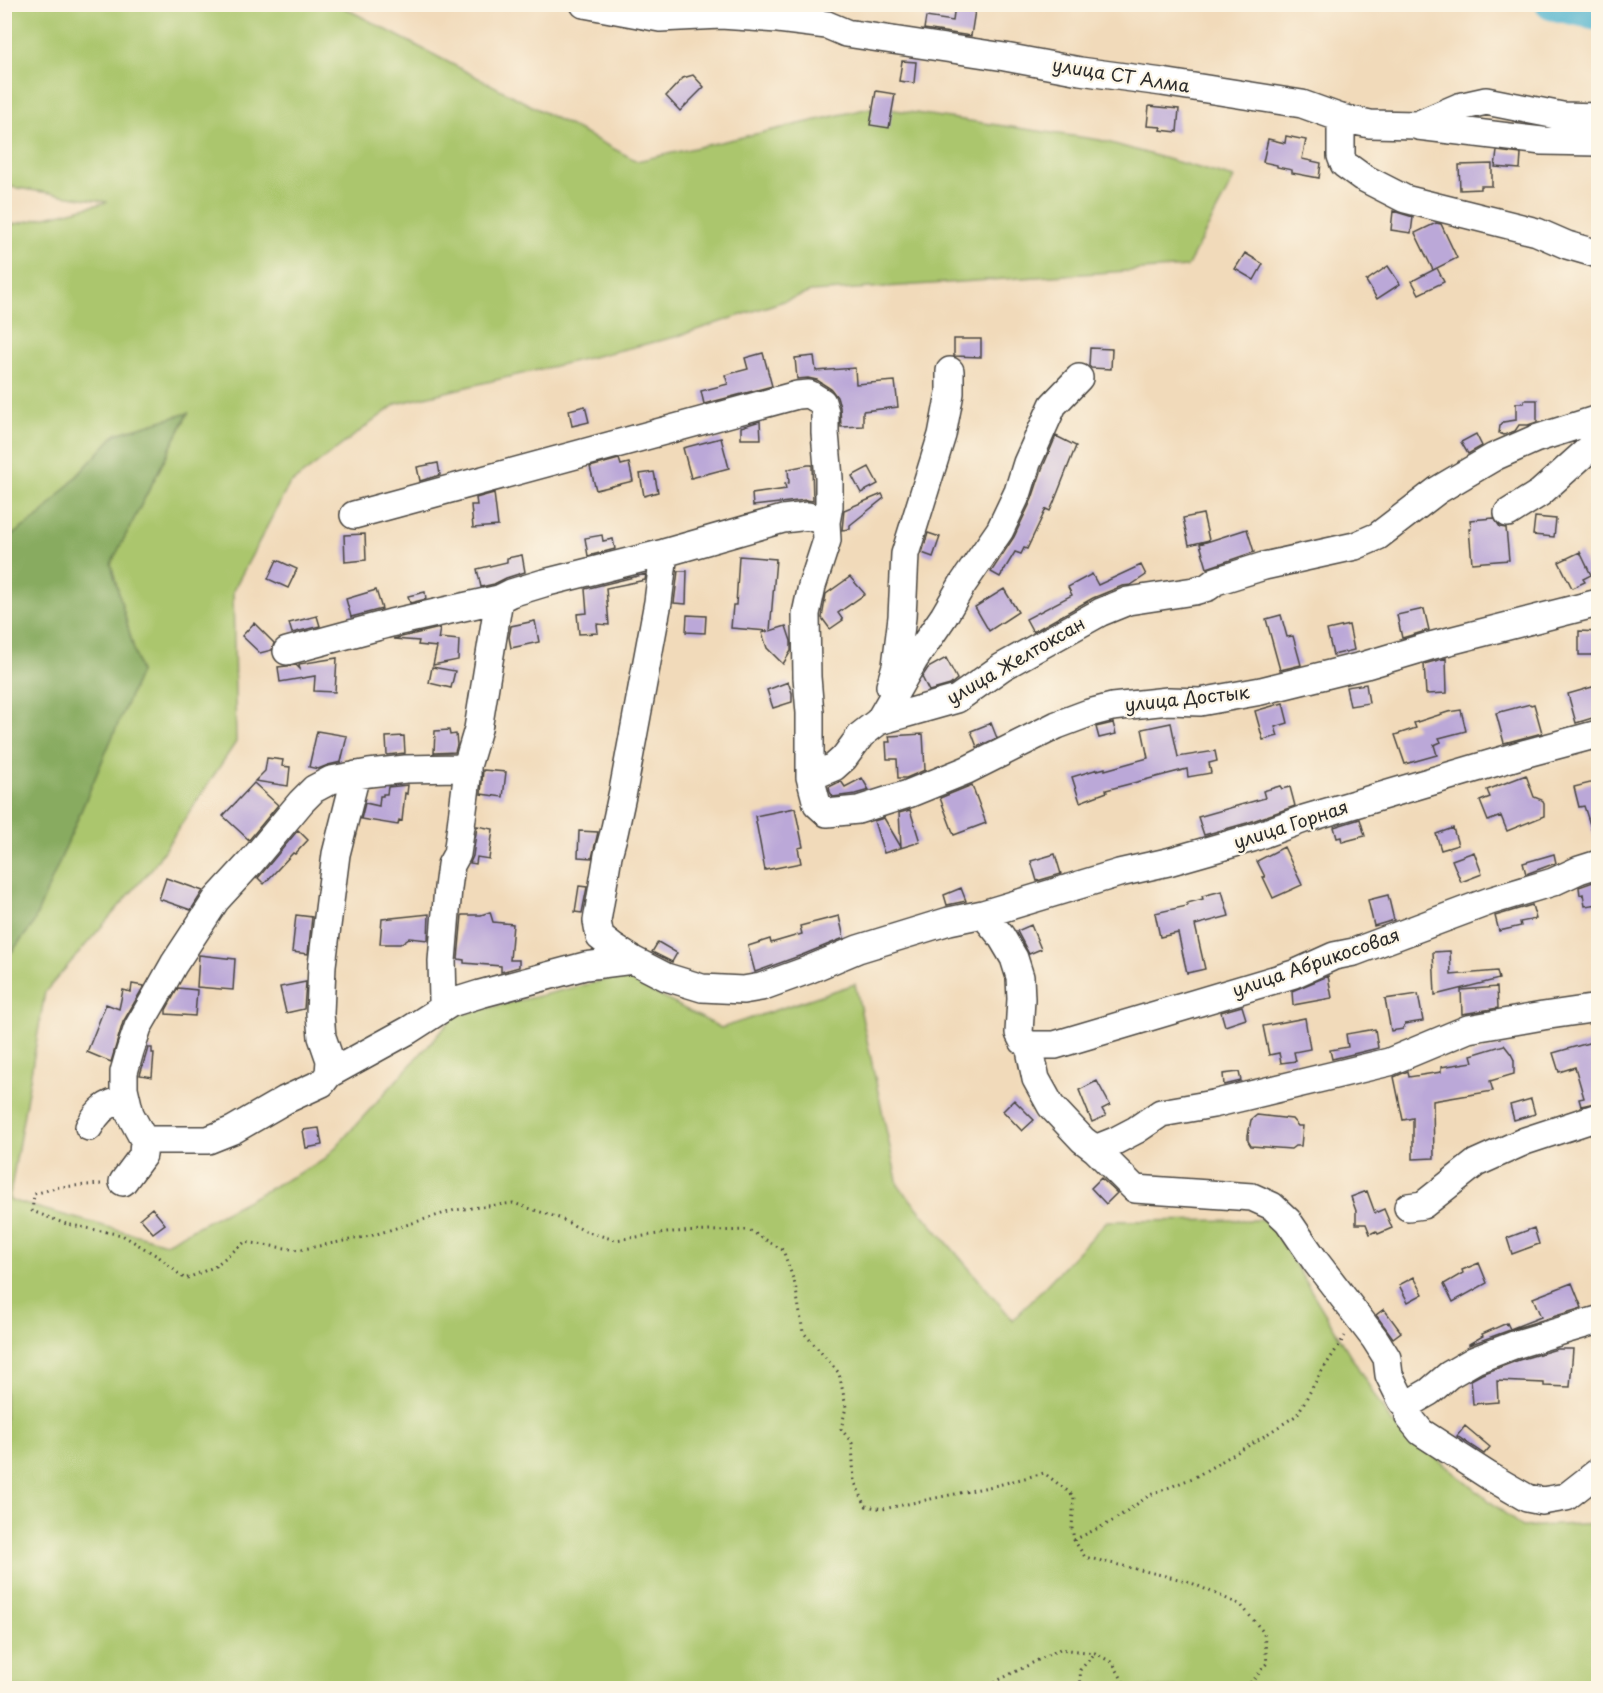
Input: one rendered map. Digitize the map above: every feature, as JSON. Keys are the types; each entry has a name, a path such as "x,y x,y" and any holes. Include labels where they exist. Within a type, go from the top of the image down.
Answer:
{"street":[{"name":"улица СТ Алма","path":"585,4 660,18 721,15 827,25 846,33 1005,57 1080,72 1162,82 1302,104 1341,118 1370,124 1417,125 1542,141 1599,141"},
{"path":"1417,125 1459,107 1486,101 1562,116 1599,117"},
{"path":"1341,118 1341,156 1344,164 1362,177 1405,199 1537,232 1567,245 1599,254"},
{"path":"1495,239 1567,245"},
{"path":"879,721 896,666 902,617 905,554 942,435 950,393 950,371"},
{"path":"879,721 914,660 1000,530 1053,405 1079,378"},
{"name":"улица Достык","path":"354,515 797,395 809,394 822,402 825,412 829,478 827,540 812,586 806,614 810,777 817,804 827,813 858,810 908,794 967,770 1057,725 1089,713 1112,707 1168,701 1200,702 1261,691 1599,603"},
{"name":"улица Желтоксан","path":"810,777 834,767 844,758 861,735 879,721 957,699 1002,667 1101,612 1128,601 1194,591 1216,581 1264,566 1355,546 1378,536 1438,490 1494,457 1535,439 1599,419"},
{"path":"1508,513 1540,493 1599,441"},
{"path":"286,651 391,623 499,599 544,583 664,553 783,519 808,516 826,522"},
{"name":"улица Горная","path":"664,553 658,602 597,921 600,937 633,960 666,977 702,988 743,990 770,984 858,949 949,921 983,915 1119,873 1252,838 1305,819 1599,734"},
{"path":"451,1003 444,1000 442,961 448,888 451,865 457,854 462,826 467,766 477,729 499,599"},
{"path":"123,1182 144,1155 144,1140 130,1114 124,1088 124,1072 138,1027 174,964 216,900 252,862 314,789 331,780 356,775 467,766"},
{"path":"329,1074 330,1060 322,1037 320,1014 321,965 336,854 356,775"},
{"name":"улица Абрикосовая","path":"1029,1045 1055,1045 1294,974 1334,956 1354,952 1599,864"},
{"path":"983,915 1001,936 1017,968 1020,977 1021,999 1019,1033 1023,1041 1029,1045 1036,1079 1051,1106 1083,1140 1136,1189 1252,1197 1272,1206 1288,1221 1387,1358 1389,1375 1402,1401 1408,1404"},
{"path":"144,1140 208,1140 233,1130 285,1100 322,1083 329,1074 409,1030 451,1003 585,966 633,960"},
{"path":"1095,1149 1136,1130 1161,1113 1224,1101 1389,1062 1468,1029 1599,1008"},
{"path":"89,1127 104,1107 126,1099"},
{"path":"1408,1207 1423,1205 1476,1163 1525,1141 1599,1118"},
{"path":"1408,1404 1475,1360 1514,1345 1599,1320"},
{"path":"1408,1404 1409,1417 1421,1432 1527,1498 1542,1501 1566,1497 1599,1472"}],"path":[{"path":"123,1182 59,1186 34,1194 32,1211 66,1224 122,1234 159,1257 185,1279 214,1267 245,1242 298,1250 370,1236 455,1210 513,1203 560,1218 585,1231 615,1240 673,1232 750,1230 783,1250 795,1284 803,1332 839,1373 846,1407 841,1429 852,1443 854,1481 866,1506 883,1509 1044,1473 1074,1496 1072,1528 1074,1540 1085,1557 1187,1581 1241,1605 1264,1633 1267,1664 1252,1682 1227,1687 1192,1689"},
{"path":"1074,1540 1111,1522 1150,1495 1195,1477 1297,1415 1357,1316"},
{"path":"971,1689 993,1683 1060,1648 1095,1653 1113,1663 1129,1689"},
{"path":"1082,1689 1080,1670 1095,1653"}],"green space":[{"path":"5,4 339,5 637,161 874,107 1100,140 1234,178 1187,267 811,292 675,337 396,404 289,485 233,591 236,742 153,867 45,992 9,1200 166,1243 324,1160 455,1016 622,976 721,1028 855,984 898,1185 1013,1320 1107,1221 1268,1220 1391,1422 1522,1527 1598,1523 1598,1688 5,1688 5,960 32,926 140,672 111,564 188,414 116,434 41,515 5,540 5,226 108,202 5,186"},
{"path":"188,413 111,564 140,672 32,926 5,960 5,540 41,515 116,434"}],"building":[{"path":"955,4 976,4 971,36 924,29 926,17 953,21"},
{"path":"902,61 916,62 914,83 899,81"},
{"path":"693,75 704,87 680,111 666,96 683,78"},
{"path":"876,91 895,94 889,128 870,125"},
{"path":"1149,106 1179,109 1177,132 1147,126"},
{"path":"1286,136 1306,140 1302,159 1321,163 1319,178 1292,173 1292,170 1263,162 1268,139 1285,143"},
{"path":"1497,151 1521,154 1520,169 1495,167"},
{"path":"1492,164 1492,186 1460,190 1459,165"},
{"path":"1393,211 1413,217 1411,233 1391,230"},
{"path":"1436,223 1441,224 1457,258 1433,270 1415,233"},
{"path":"1245,253 1263,264 1254,280 1235,269"},
{"path":"1388,266 1400,284 1377,299 1366,281"},
{"path":"1437,268 1444,282 1419,294 1412,281"},
{"path":"954,339 981,339 981,357 954,356"},
{"path":"1090,348 1112,349 1111,369 1089,366"},
{"path":"763,353 772,386 704,404 701,391 728,384 725,375 748,369 745,358"},
{"path":"814,356 816,371 855,368 856,384 895,381 898,407 863,411 863,426 841,427 840,407 831,389 817,380 797,379 795,358"},
{"path":"1524,400 1537,400 1537,422 1519,425 1515,431 1504,435 1499,433 1503,422 1516,420 1516,403 1524,403"},
{"path":"585,406 589,422 572,426 569,410"},
{"path":"760,421 761,439 741,439 741,427"},
{"path":"1476,434 1482,446 1468,454 1461,442"},
{"path":"1056,436 1076,446 1054,502 1050,511 1046,509 1027,549 1024,548 1021,554 1015,552 1000,577 991,572 1014,537 1032,499"},
{"path":"721,438 729,468 691,478 683,448"},
{"path":"619,459 621,465 629,463 633,481 596,490 590,467"},
{"path":"438,463 440,475 420,481 417,467"},
{"path":"812,465 813,501 753,506 752,494 786,489 785,484 789,483 788,469"},
{"path":"869,467 878,484 861,493 852,476"},
{"path":"654,472 658,492 644,496 640,474"},
{"path":"494,493 498,526 473,528 471,505 477,505 476,498"},
{"path":"882,494 884,498 850,525 850,529 842,530 844,510"},
{"path":"1203,514 1209,540 1189,545 1183,518"},
{"path":"1535,517 1556,519 1554,537 1533,535"},
{"path":"1494,518 1500,527 1506,528 1509,560 1472,563 1470,520"},
{"path":"1247,529 1254,552 1207,568 1200,544"},
{"path":"928,533 940,537 933,557 922,553"},
{"path":"365,534 366,560 345,562 344,535"},
{"path":"602,535 603,541 613,539 615,549 588,556 585,538"},
{"path":"1580,552 1591,575 1583,579 1585,582 1572,588 1559,562"},
{"path":"522,555 525,572 481,587 477,569 507,562 507,558"},
{"path":"739,556 776,559 770,631 786,626 791,641 791,651 783,664 767,648 762,633 768,631 731,628 733,605 736,605"},
{"path":"277,560 297,569 288,588 268,579"},
{"path":"1141,565 1146,575 1131,585 1122,586 1093,598 1033,632 1026,619 1072,595 1068,587 1092,574 1098,585"},
{"path":"678,571 687,571 686,604 674,603"},
{"path":"646,574 645,580 606,588 609,625 597,624 598,633 579,634 577,614 587,613 585,589"},
{"path":"850,577 865,594 838,613 843,620 830,629 822,618 826,594"},
{"path":"1004,589 1018,612 989,631 975,607"},
{"path":"376,590 382,609 351,617 346,599"},
{"path":"425,592 426,599 410,603 408,596"},
{"path":"1424,609 1429,630 1402,638 1397,615"},
{"path":"687,615 706,616 705,633 686,632"},
{"path":"1281,615 1287,637 1293,636 1301,665 1280,670 1266,619"},
{"path":"317,616 320,626 292,633 289,623"},
{"path":"535,621 539,642 511,648 509,637 511,626"},
{"path":"254,623 274,643 272,650 260,653 242,636"},
{"path":"1349,625 1354,650 1333,655 1327,630"},
{"path":"440,628 438,640 439,638 459,640 458,660 433,665 437,647 418,645 419,641 393,639"},
{"path":"1579,631 1599,632 1599,655 1579,655"},
{"path":"337,658 335,692 314,691 315,676 280,682 278,667 296,665 300,669 299,664"},
{"path":"946,658 957,679 950,685 929,691 922,677 928,668"},
{"path":"1446,658 1447,693 1426,694 1424,664"},
{"path":"432,667 455,671 451,688 429,683"},
{"path":"788,682 792,702 773,708 767,690"},
{"path":"1366,684 1369,703 1350,706 1346,687"},
{"path":"1596,686 1599,696 1599,716 1576,723 1568,694"},
{"path":"1283,703 1288,723 1275,727 1278,736 1263,740 1255,711"},
{"path":"1534,704 1542,733 1504,743 1496,713"},
{"path":"1461,710 1466,731 1439,738 1441,742 1434,745 1437,755 1405,764 1395,735 1416,728 1414,723"},
{"path":"991,723 997,738 977,747 971,731"},
{"path":"1113,723 1116,734 1099,738 1096,727"},
{"path":"1171,723 1178,757 1215,751 1217,761 1209,763 1211,773 1188,777 1187,769 1106,790 1107,792 1080,802 1072,777 1148,758 1142,729"},
{"path":"449,730 450,735 456,734 455,752 434,753 435,731"},
{"path":"317,731 347,736 341,762 318,769 309,767"},
{"path":"923,734 925,770 906,778 898,778 897,759 887,759 886,742 890,742 889,736"},
{"path":"404,736 405,753 387,755 386,737"},
{"path":"267,758 283,760 282,766 290,767 288,786 255,781 265,771"},
{"path":"483,770 506,772 503,797 481,794"},
{"path":"1526,775 1534,797 1542,800 1544,804 1544,816 1507,831 1501,816 1488,821 1480,801 1490,797 1487,790"},
{"path":"862,778 869,790 833,797 830,792 829,787 841,781 845,787"},
{"path":"1594,782 1596,786 1599,786 1599,839 1595,840 1584,806 1579,807 1574,787"},
{"path":"254,783 278,805 249,840 223,816"},
{"path":"408,785 402,821 399,820 398,825 361,819 365,803 379,806 380,796 387,794 388,787"},
{"path":"972,785 986,823 954,835 940,798"},
{"path":"1280,786 1282,789 1290,787 1295,806 1204,835 1198,817 1265,798 1263,791"},
{"path":"795,808 803,847 798,848 801,863 765,870 755,816"},
{"path":"910,810 920,842 884,853 874,821 884,818 901,847 899,813"},
{"path":"1360,819 1365,836 1342,842 1341,837 1337,838 1334,827"},
{"path":"477,826 493,829 489,859 477,857 476,864 470,863"},
{"path":"1453,828 1458,845 1441,850 1436,834"},
{"path":"298,830 308,840 264,884 258,878"},
{"path":"579,831 598,832 592,858 578,857"},
{"path":"1284,847 1302,885 1273,898 1257,861"},
{"path":"1474,852 1482,874 1461,882 1452,860"},
{"path":"1055,854 1061,874 1037,881 1031,861"},
{"path":"1554,854 1556,863 1526,874 1523,863"},
{"path":"166,878 203,891 191,910 159,899"},
{"path":"1599,880 1599,904 1585,906 1579,887"},
{"path":"579,886 587,887 582,913 575,912"},
{"path":"961,888 966,901 947,905 944,895"},
{"path":"1222,891 1229,916 1195,925 1205,969 1187,973 1178,933 1160,937 1155,913 1187,906 1187,903 1203,899 1202,896"},
{"path":"1388,895 1394,920 1374,926 1368,900"},
{"path":"1532,905 1536,919 1520,922 1521,926 1499,931 1495,916"},
{"path":"490,912 493,922 513,924 510,960 519,960 519,967 501,972 501,966 464,963 464,960 458,959 462,915 481,915"},
{"path":"429,914 428,940 409,938 400,944 380,944 382,919"},
{"path":"296,915 312,917 308,954 292,952"},
{"path":"839,916 844,938 755,972 748,946 770,939 771,943 802,934 800,926"},
{"path":"1031,925 1041,949 1029,954 1017,931"},
{"path":"658,942 677,953 672,962 652,952"},
{"path":"1450,951 1451,975 1497,971 1499,979 1435,995 1433,952"},
{"path":"199,955 235,959 233,990 197,987"},
{"path":"1328,976 1332,998 1293,1005 1292,991"},
{"path":"306,982 304,1009 286,1013 280,987"},
{"path":"132,984 144,986 123,1022 111,1062 87,1052 106,1004 119,1009 123,990 131,992"},
{"path":"1497,987 1498,1008 1462,1014 1461,990"},
{"path":"178,988 197,990 195,1016 166,1014"},
{"path":"1418,994 1423,1021 1405,1024 1403,1029 1391,1031 1385,999"},
{"path":"1242,1006 1246,1019 1225,1026 1221,1012"},
{"path":"1305,1018 1310,1049 1294,1052 1296,1061 1281,1063 1279,1053 1269,1055 1263,1026"},
{"path":"1375,1029 1378,1048 1332,1059 1330,1050 1348,1047 1346,1034"},
{"path":"1599,1040 1599,1102 1581,1106 1579,1099 1584,1098 1575,1067 1559,1072 1553,1053"},
{"path":"1504,1045 1514,1060 1514,1074 1490,1081 1493,1091 1433,1101 1434,1158 1413,1159 1413,1118 1403,1120 1394,1077 1408,1071 1409,1077 1441,1072 1441,1067 1473,1062 1471,1055"},
{"path":"148,1048 152,1048 152,1053 154,1053 152,1077 140,1075"},
{"path":"1239,1072 1241,1081 1224,1085 1223,1074"},
{"path":"1097,1081 1110,1105 1102,1109 1106,1116 1092,1122 1079,1090"},
{"path":"1531,1099 1535,1114 1514,1120 1510,1105"},
{"path":"1014,1100 1034,1120 1022,1131 1003,1111"},
{"path":"1257,1115 1292,1119 1298,1126 1303,1126 1301,1146 1291,1149 1251,1146 1248,1135 1251,1120"},
{"path":"319,1128 322,1145 306,1148 303,1130"},
{"path":"1101,1178 1117,1193 1106,1204 1091,1188"},
{"path":"1367,1191 1375,1213 1384,1209 1392,1228 1378,1234 1376,1231 1370,1234 1366,1224 1356,1224 1356,1211 1351,1197"},
{"path":"152,1208 165,1224 153,1233 140,1218"},
{"path":"1534,1228 1539,1244 1512,1254 1507,1238"},
{"path":"1479,1263 1487,1283 1453,1302 1444,1284 1463,1273 1462,1270"},
{"path":"1414,1277 1423,1294 1408,1302 1399,1285"},
{"path":"1572,1283 1582,1308 1469,1345 1483,1336 1482,1334 1507,1323 1510,1329 1541,1317 1533,1298"},
{"path":"1384,1309 1401,1332 1393,1338 1376,1315"},
{"path":"1557,1349 1573,1349 1570,1387 1544,1386 1544,1383 1497,1381 1498,1402 1473,1404 1471,1380 1519,1360"},
{"path":"1465,1426 1490,1447 1484,1454 1457,1436"}],"waterway":[{"path":"1552,4 1598,14"}]}
